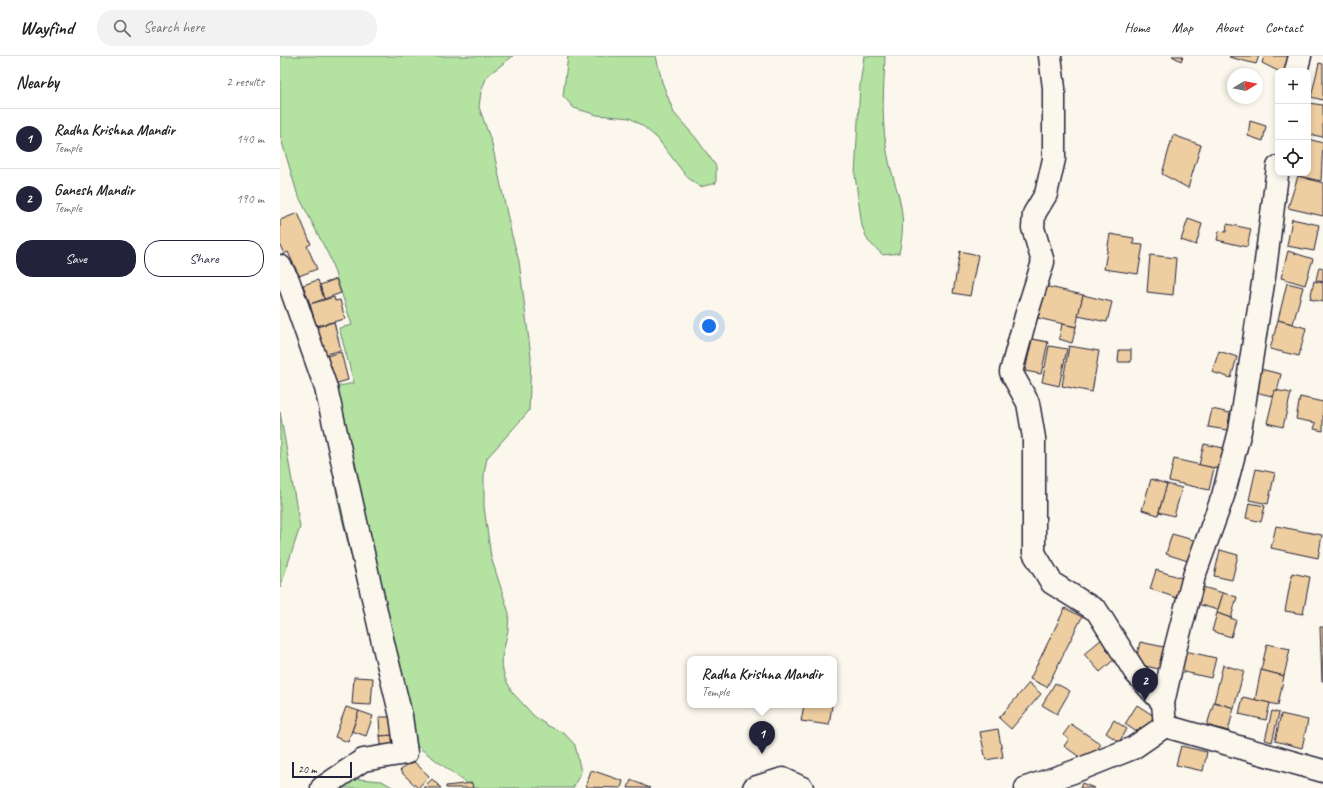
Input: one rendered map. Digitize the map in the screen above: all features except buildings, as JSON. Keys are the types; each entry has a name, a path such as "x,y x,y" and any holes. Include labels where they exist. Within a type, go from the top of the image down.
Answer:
{"street":[{"path":"1050,56 1054,88 1054,159 1046,194 1034,214 1033,228 1044,262 1026,316 1011,372 1028,403 1034,438 1034,553 1052,583 1097,611 1135,672 1163,703"},
{"path":"1297,68 1300,56"},
{"path":"1165,726 1163,703 1194,576 1223,496 1240,431 1264,277 1277,176"},
{"path":"280,266 288,280 326,388 401,716 406,753 362,760 322,788"},
{"path":"1165,726 1323,772"},
{"path":"1026,788 1073,772 1133,748 1165,726"},
{"path":"754,788 783,779 802,788"}],"green space":[{"path":"280,56 513,56 487,76 481,92 479,107 492,144 511,232 519,261 531,357 529,411 487,458 484,474 484,507 491,557 509,613 508,630 501,662 505,678 512,692 534,716 548,726 564,733 575,745 581,772 573,788 473,788 413,743 380,676 341,514 316,391 354,383 339,328 352,325 330,258 297,193 280,135"},
{"path":"568,56 656,56 662,82 674,113 696,138 716,166 716,183 700,187 687,177 657,138 630,118 597,115 574,108 563,96"},
{"path":"864,56 885,56 883,100 884,134 901,209 902,236 899,253 883,255 868,241 862,226 855,175 860,85"},
{"path":"280,412 300,527 280,588"},
{"path":"347,778 382,781 394,788 334,788"}],"place":[{"name":"Ganesh Mandir","path":"1145,701"},
{"name":"Radha Krishna Mandir","path":"762,754"}]}
